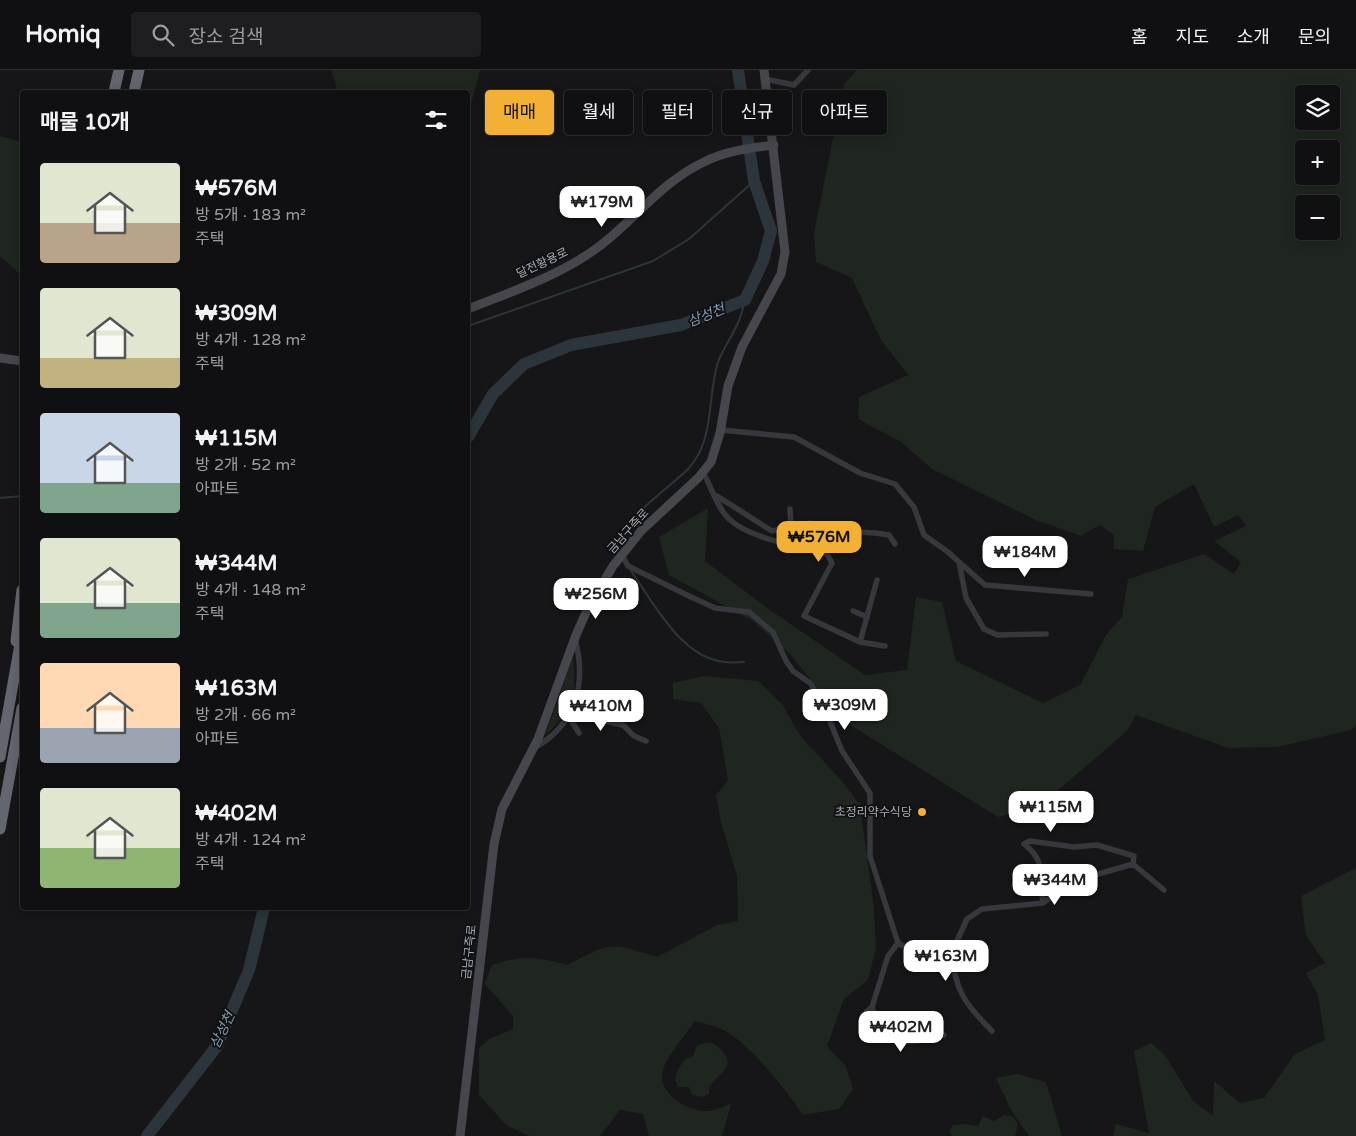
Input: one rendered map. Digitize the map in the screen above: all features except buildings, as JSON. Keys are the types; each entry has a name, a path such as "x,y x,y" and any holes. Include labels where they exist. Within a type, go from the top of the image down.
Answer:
{"highway":[{"path":"114,90 119,70"},
{"path":"122,90 126,70"},
{"path":"134,90 139,70"},
{"path":"142,90 146,70"},
{"path":"10,705 20,609"},
{"path":"0,757 20,645"},
{"path":"0,829 20,720"}],"main road":[{"name":"금남구즉로","path":"460,1136 494,844 502,808 549,713 575,638 588,608 622,555 641,531 703,472 711,462 721,430 728,386 742,347 780,274 785,252 769,146 764,74"},
{"name":"달전황용로","path":"470,308 567,267 601,245 673,180 704,161 734,152 769,146"},
{"path":"0,358 20,360"}],"street":[{"path":"764,74 794,85 808,70"},
{"path":"721,430 794,437 860,473 895,484 914,507 924,535 948,552 985,585 1092,594"},
{"path":"703,472 722,511 729,520 750,533 827,554 832,563 804,616 860,642 885,646"},
{"path":"715,494 772,532 811,523 830,536 851,531 871,532 889,535 895,544"},
{"path":"790,509 791,527"},
{"path":"622,555 628,566 715,608 749,612 773,632 786,661 793,671 810,684 820,699 842,751 870,793 870,856 898,943 925,959 945,957 952,952"},
{"path":"959,562 966,598 975,618 984,630 997,635 1046,634"},
{"path":"860,642 877,580"},
{"path":"852,611 867,617"},
{"path":"532,749 549,740 569,717 576,696 578,652 575,638"},
{"path":"576,696 584,708 596,719 623,725 634,736 646,741"},
{"path":"569,717 579,733"},
{"path":"1043,903 1040,861 1033,851 1024,844 1030,841 1074,847 1105,847 1134,856 1133,864"},
{"path":"1133,864 1164,890"},
{"path":"992,1031 966,1004 958,989 952,952 966,919 982,909 1043,903 1071,882 1133,864"},
{"path":"898,943 888,956 872,1007 874,1019 887,1035 898,1042 921,1041 944,1035"},
{"path":"863,1015 872,1007"}],"shaded area":[{"path":"331,70 480,70 470,105 470,90 337,90"},
{"path":"857,70 1356,70 1356,725 1351,730 1277,747 1228,748 1136,715 1127,731 1040,806 998,817 844,721 790,654 753,621 669,575 659,537 708,508 705,561 770,610 865,675 907,670 916,597 942,602 956,661 1043,703 1080,685 1106,635 1122,617 1128,579 1204,554 1234,574 1241,562 1214,541 1246,526 1238,515 1214,527 1194,484 1155,507 1143,551 1114,549 1114,535 1100,525 1081,536 1036,520 932,469 901,442 858,419 859,397 908,375 881,340 852,278 816,262 814,233 834,135 887,135 887,90 843,90 844,84"},
{"path":"0,136 20,141 20,274 0,256"},
{"path":"573,657 574,692 571,701 568,709 545,736"},
{"path":"704,676 758,681 782,704 801,737 841,780 860,805 874,908 876,948 868,980 844,999 827,1046 846,1066 853,1089 839,1109 803,1115 777,1080 743,1044 732,1035 715,1026 695,1021 667,1061 662,1074 662,1082 678,1101 694,1109 709,1111 731,1104 722,1136 649,1136 643,1114 620,1110 600,1136 529,1136 506,1125 479,1095 479,1048 489,1039 513,1029 513,1016 485,984 492,965 520,958 530,958 567,965 593,952 611,947 629,949 657,957 717,925 738,921 737,876 721,822 716,795 728,780 719,728 701,703 673,699 673,683"},
{"path":"1356,868 1356,1136 1113,1136 1116,1124 1149,1133 1134,1051 1151,1043 1165,1055 1193,1101 1213,1116 1214,1081 1240,1103 1264,1098 1295,1054 1325,1040 1318,995 1306,973 1325,963 1306,936 1301,896"},
{"path":"706,1042 719,1048 727,1057 728,1062 724,1071 710,1086 709,1094 702,1097 692,1095 689,1087 678,1087 675,1080 683,1062 693,1056 697,1046"},
{"path":"1017,1074 1046,1082 1062,1136 1029,1136 1011,1110 996,1078"},
{"path":"1005,1115 1013,1117 1018,1124 1015,1136 952,1136 949,1131 953,1125 978,1126 983,1116 994,1121"}],"waterway":[{"name":"삼성천","path":"470,434 493,394 524,364 571,345 681,325 745,300 763,261 771,231 754,181 738,70"},
{"path":"470,325 653,261 689,239 754,181"},
{"path":"616,549 618,539 634,517 681,476 697,457 707,431 718,362 738,322 745,300"},
{"path":"0,498 20,496"},
{"path":"631,571 670,627 695,651 709,658 725,662 744,662"},
{"name":"삼성천","path":"147,1136 217,1046 249,970 264,910"}],"place":[{"name":"초정리약수식당","path":"922,812"}]}
